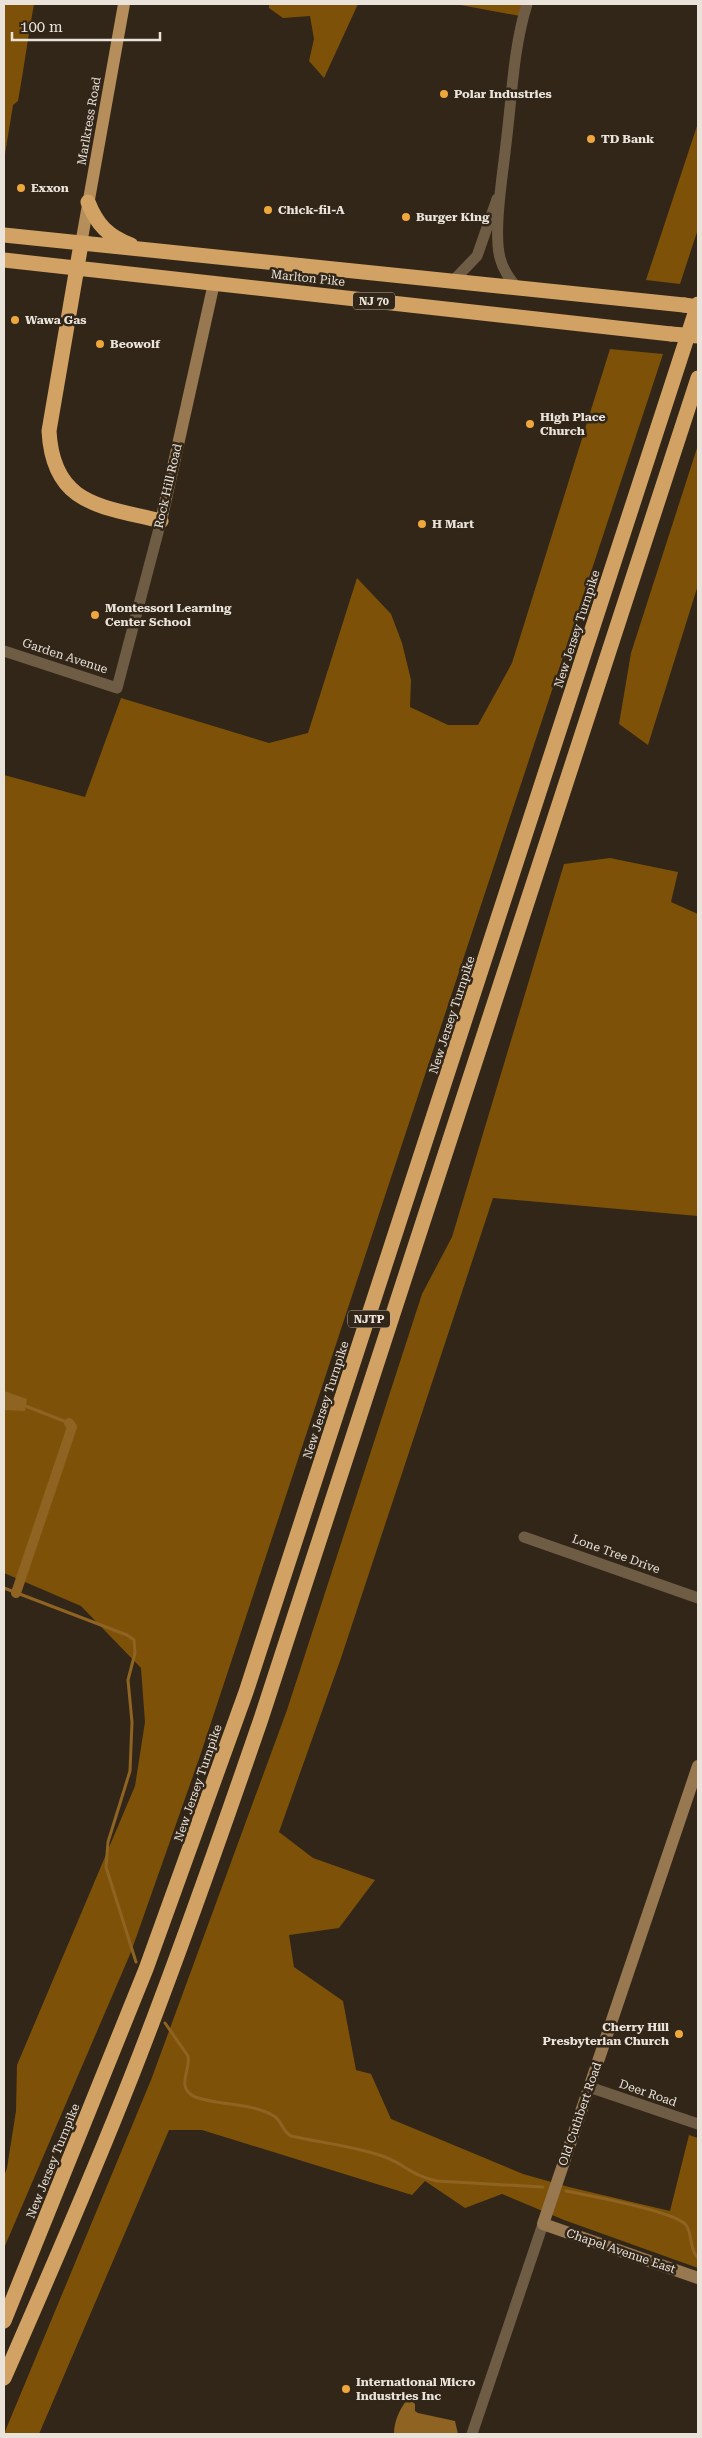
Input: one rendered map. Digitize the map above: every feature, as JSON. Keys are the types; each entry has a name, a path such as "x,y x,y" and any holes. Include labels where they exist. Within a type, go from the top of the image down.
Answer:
{"highway":[{"path":"88,202 93,216 103,230 117,239 144,250"},
{"name":"Marlton Pike","path":"4,235 693,305"},
{"path":"81,244 49,431 50,451 64,483 75,494 90,503 161,521"},
{"name":"Marlton Pike","path":"4,260 698,336"},
{"name":"New Jersey Turnpike","path":"4,2321 146,1969 246,1692 429,1136 693,305"},
{"name":"NJTP","path":"4,2378 132,2075 197,1904 255,1738 698,378"}],"main road":[{"name":"Marlkress Road","path":"81,244 124,4"}],"street":[{"path":"517,288 506,274 500,258 498,241 501,185 518,42 527,4"},
{"path":"453,281 477,256 501,185"},
{"name":"Rock Hill Road","path":"117,688 161,521 214,283"},
{"name":"Garden Avenue","path":"4,651 117,688"},
{"name":"Lone Tree Drive","path":"524,1537 698,1598"},
{"name":"Old Cuthbert Road","path":"472,2434 698,1766"},
{"name":"Deer Road","path":"589,2087 698,2124"},
{"name":"Chapel Avenue East","path":"543,2224 698,2278"}],"shaded area":[{"path":"4,4 34,4 18,101 13,105 5,154"},
{"path":"269,4 358,4 324,78 309,61 314,39 310,16 283,18 269,8"},
{"path":"455,4 524,4 520,16"},
{"path":"698,123 698,229 680,284 646,280"},
{"path":"610,349 663,354 200,1756 131,1952 4,2248 4,2176 16,2111 17,2065 135,1786 145,1722 141,1668 81,1606 4,1573 4,775 85,797 121,698 269,743 308,733 357,578 391,614 402,643 411,680 410,707 448,725 478,725 512,663"},
{"path":"698,445 698,585 648,745 619,724 631,653"},
{"path":"610,858 678,872 671,902 698,914 698,1216 493,1198 341,1658 279,1832 313,1858 375,1880 339,1928 289,1935 294,1967 343,2001 356,2070 371,2074 391,2119 523,2174 670,2211 689,2135 698,2138 698,2268 564,2220 502,2194 465,2208 425,2181 412,2195 202,2130 169,2130 39,2434 4,2434 151,2080 287,1710 422,1294 452,1237 564,864"},
{"path":"4,1391 27,1399 25,1411 4,1410"},
{"path":"407,2400 415,2404 415,2411 418,2413 455,2421 458,2434 394,2434 397,2416"}],"waterway":[{"path":"23,1405 69,1423"},
{"path":"16,1593 72,1427 69,1423"},
{"path":"4,1588 127,1635 134,1640 135,1653 128,1680 132,1722 130,1771 108,1842 106,1867 136,1962"},
{"path":"165,2023 188,2056 185,2084 189,2093 195,2097 255,2108 277,2118 291,2136 374,2153 392,2160 428,2179 543,2187"},
{"path":"566,2191 630,2205 679,2220 686,2225 690,2233 693,2250 698,2258"}],"place":[{"name":"Polar Industries","path":"444,94"},
{"name":"TD Bank","path":"591,139"},
{"name":"Exxon","path":"21,188"},
{"name":"Chick-fil-A","path":"268,210"},
{"name":"Burger King","path":"406,217"},
{"name":"Wawa Gas","path":"15,320"},
{"name":"Beowolf","path":"100,344"},
{"name":"High Place Church","path":"530,424"},
{"name":"H Mart","path":"422,524"},
{"name":"Montessori Learning Center School","path":"95,615"},
{"name":"Cherry Hill Presbyterian Church","path":"679,2034"},
{"name":"International Micro Industries Inc","path":"346,2389"}]}
